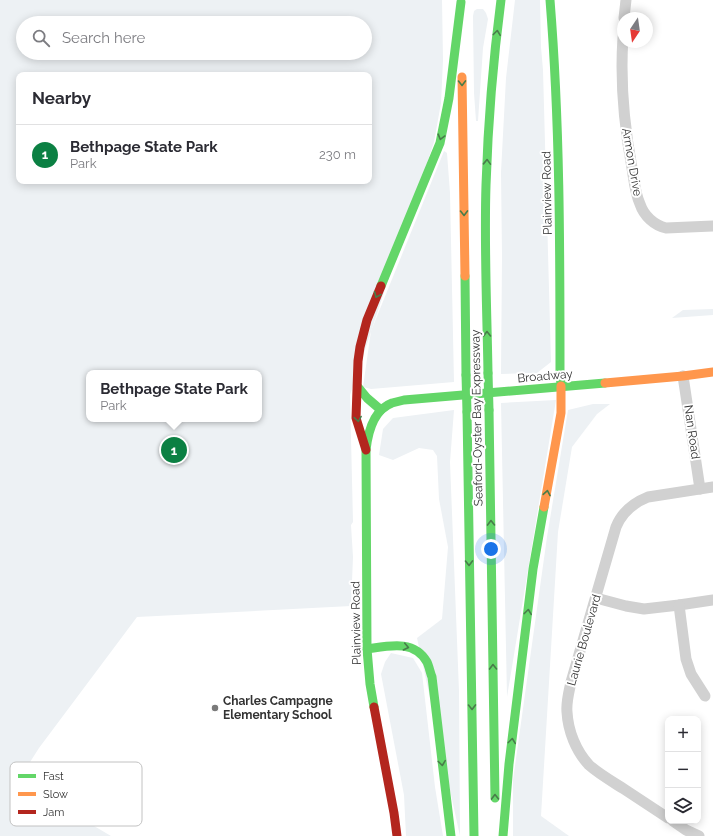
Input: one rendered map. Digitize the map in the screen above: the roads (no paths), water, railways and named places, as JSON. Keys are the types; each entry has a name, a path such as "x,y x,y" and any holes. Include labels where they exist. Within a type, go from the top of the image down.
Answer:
{"main road":[{"name":"Seaford-Oyster Bay Expressway","path":"495,804 486,178 492,77 501,0"},
{"name":"Plainview Road","path":"503,836 509,764 533,570 561,413 559,184 555,70 550,0"},
{"name":"Seaford-Oyster Bay Expressway","path":"461,1 474,836"},
{"path":"366,450 356,418 358,361 363,333 367,320 428,174 443,130 449,98 461,1"},
{"name":"Broadway","path":"381,410 392,403 404,400 683,376 713,372"},
{"path":"358,387 367,398 381,410"},
{"name":"Plainview Road","path":"381,410 370,427 366,450 367,649 370,684 394,812 397,836"},
{"path":"367,649 406,646 418,652 428,662 432,677 452,836"},
{"path":"496,820 496,836"}],"street":[{"path":"625,12 626,0"},
{"name":"Armon Drive","path":"622,48 625,121 630,160 640,205 652,222 666,228 713,226"},
{"name":"Nan Road","path":"683,376 700,488"},
{"name":"Laurie Boulevard","path":"665,816 602,775 590,765 575,744 569,728 567,701 571,682 616,527 626,510 639,500 713,486"},
{"path":"596,598 644,609 713,600"},
{"path":"679,605 686,659 691,674 705,696"},
{"path":"677,824 699,836"}],"place":[{"name":"Bethpage State Park","path":"174,450"},
{"name":"Charles Campagne Elementary School","path":"215,708"}]}
